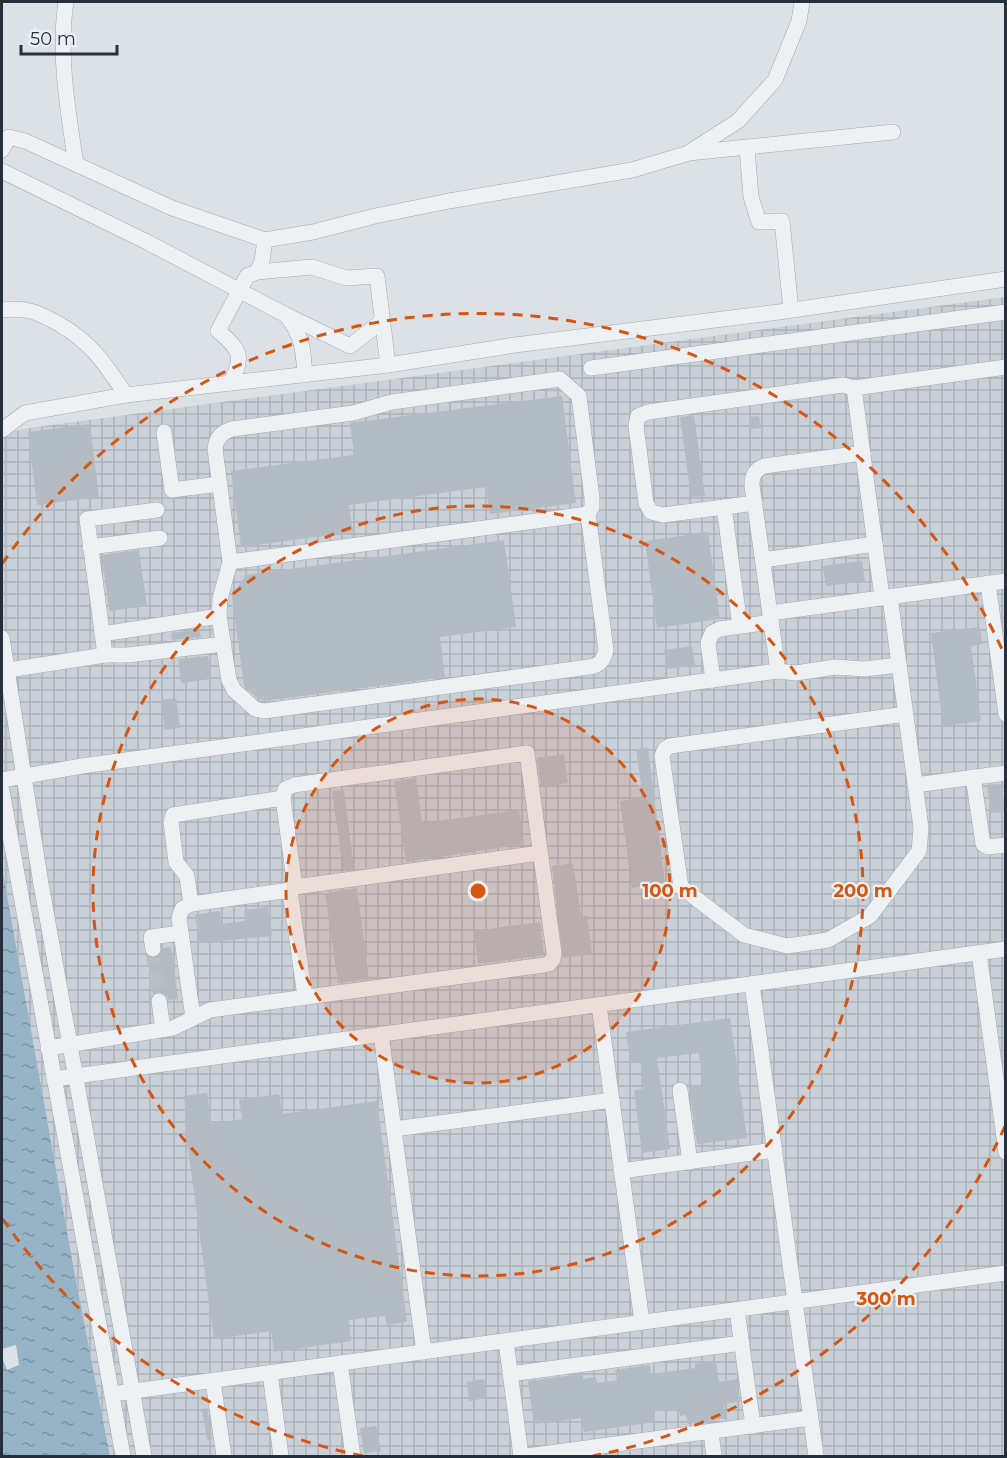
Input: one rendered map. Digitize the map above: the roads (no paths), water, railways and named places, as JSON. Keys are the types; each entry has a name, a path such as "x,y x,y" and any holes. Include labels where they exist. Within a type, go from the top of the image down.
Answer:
{"street":[{"path":"66,2 63,18 63,49 76,164"},
{"path":"689,153 738,121 775,80 799,21 802,2"},
{"path":"2,150 9,137 25,141 172,208 265,240 313,232 375,216 449,201 632,170 689,153 893,132"},
{"path":"747,148 751,197 759,222 782,221 791,310"},
{"path":"2,171 350,346 382,321"},
{"path":"257,272 262,261 265,240"},
{"path":"259,380 239,355 235,345 218,331 247,276 257,272 312,267 346,278 376,276 388,365"},
{"path":"2,430 25,413 126,395 388,365 515,345 791,310 1005,279"},
{"path":"2,310 17,308 37,311 79,335 102,360 126,395"},
{"path":"591,368 1005,312"},
{"path":"286,315 299,333 304,352 305,375"},
{"path":"230,384 238,368 239,355"},
{"path":"755,503 660,515 649,510 636,426 640,414 843,385 854,388 1005,367"},
{"path":"560,379 579,396 592,498 592,507 588,514 606,650 603,660 594,666 262,711 255,709 231,685 219,616 220,599 230,562 219,484 215,445 220,435 227,430 353,412 392,402 560,379"},
{"path":"854,388 875,544 899,665 906,714 921,830 919,851 869,917 829,940 787,946 744,935 680,885 662,756 667,747 906,714"},
{"path":"164,432 172,490 219,484"},
{"path":"778,671 755,503 753,478 755,472 761,467 863,453"},
{"path":"724,507 741,626"},
{"path":"105,655 87,519 157,510"},
{"path":"230,562 588,514"},
{"path":"90,547 160,538"},
{"path":"763,560 875,544"},
{"path":"713,680 708,643 710,635 717,630 741,626 770,617 886,597 1005,581"},
{"path":"988,583 1002,658 1005,714"},
{"path":"102,634 219,616"},
{"path":"2,638 4,671 144,1456"},
{"path":"4,671 105,655 128,655 225,644"},
{"path":"2,780 106,763 778,671 796,673 836,667 864,669 899,665"},
{"path":"48,1048 176,1027 210,1010 305,998 549,964 554,959 554,953 527,753 294,785 285,789 283,798 305,998"},
{"path":"915,785 1005,773"},
{"path":"973,777 982,843 988,847 1005,845"},
{"path":"2,791 123,1456"},
{"path":"191,904 187,876 176,862 171,822 173,814 283,798"},
{"path":"193,1018 180,911 191,904 540,853"},
{"path":"153,949 151,937 181,933"},
{"path":"54,1079 1005,949"},
{"path":"979,953 1005,1152"},
{"path":"752,984 816,1456"},
{"path":"159,1001 163,1029"},
{"path":"599,1005 642,1322"},
{"path":"381,1034 424,1352"},
{"path":"680,1090 690,1162"},
{"path":"394,1129 612,1100"},
{"path":"621,1171 774,1150"},
{"path":"112,1394 1005,1273"},
{"path":"737,1310 753,1426"},
{"path":"506,1341 521,1456"},
{"path":"510,1374 742,1343"},
{"path":"340,1363 353,1456"},
{"path":"270,1373 281,1456"},
{"path":"213,1381 224,1456"},
{"path":"527,1456 810,1418"},
{"path":"711,1432 714,1456"}],"water":[{"path":"2,867 73,1265 110,1456 2,1456"}],"tunnel":[{"path":"153,949 159,1001"}]}
